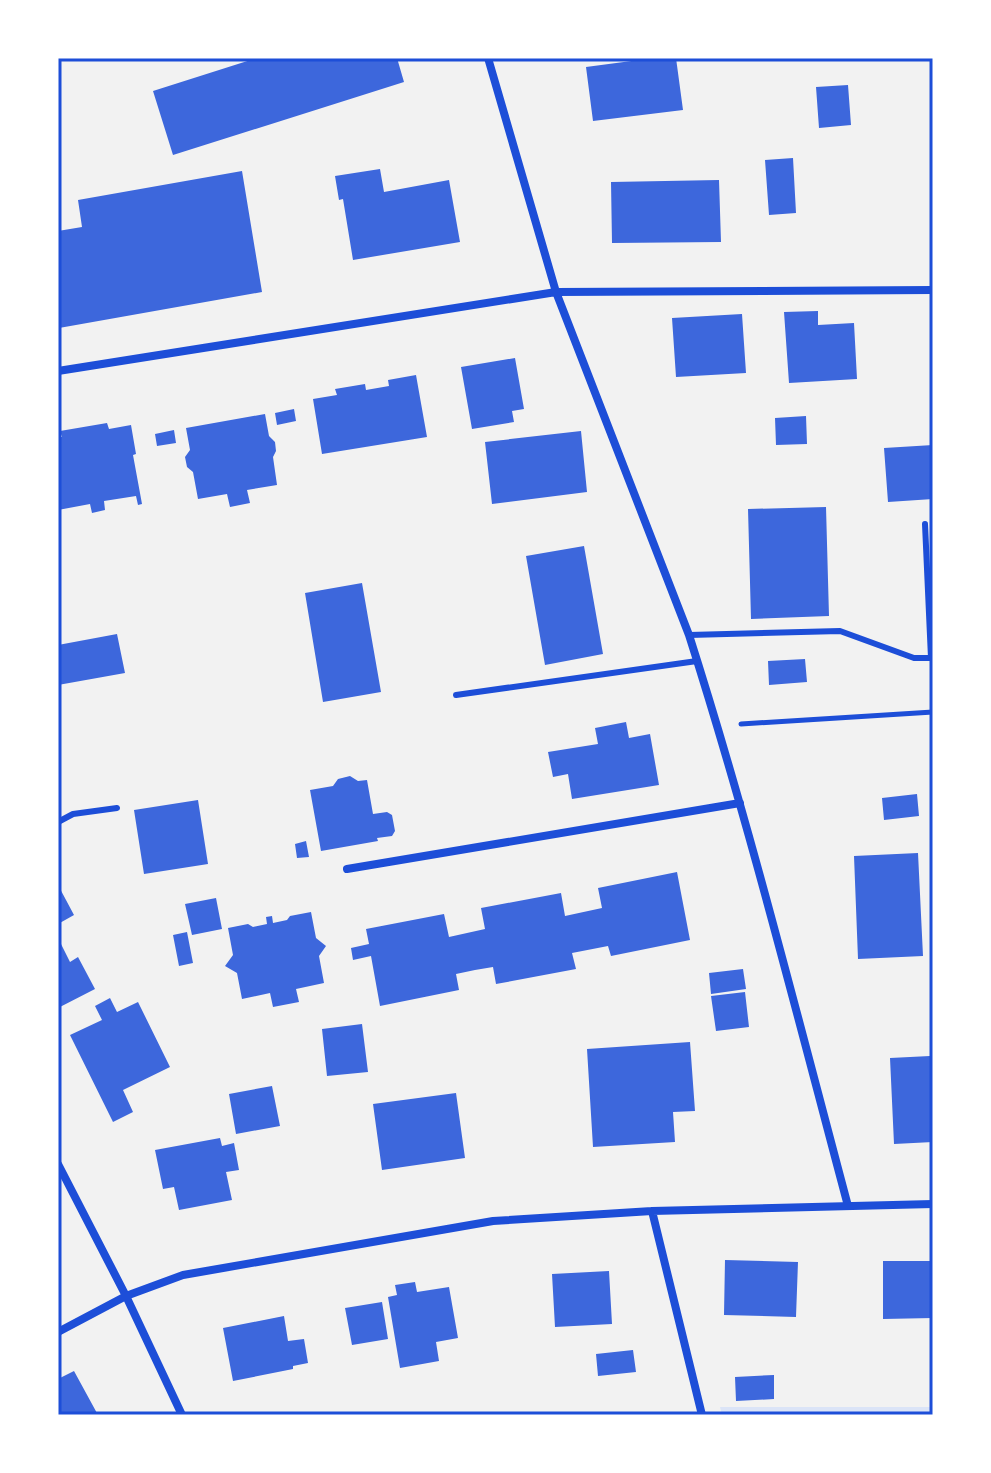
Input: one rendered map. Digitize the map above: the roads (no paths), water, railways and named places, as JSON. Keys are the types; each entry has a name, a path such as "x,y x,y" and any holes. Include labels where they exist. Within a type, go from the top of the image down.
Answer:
{"street":[{"path":"488,58 556,292 689,635 740,803 848,1206"},
{"path":"58,371 556,292 933,290"},
{"path":"347,869 740,803"},
{"path":"58,1164 126,1296 182,1415"},
{"path":"58,1332 126,1296 183,1275 493,1221 652,1211 933,1204"},
{"path":"652,1211 702,1415"}],"lane":[{"path":"689,635 840,631 914,658 931,658 925,524"},
{"path":"456,695 697,661"},
{"path":"58,822 73,814 117,808"}]}
